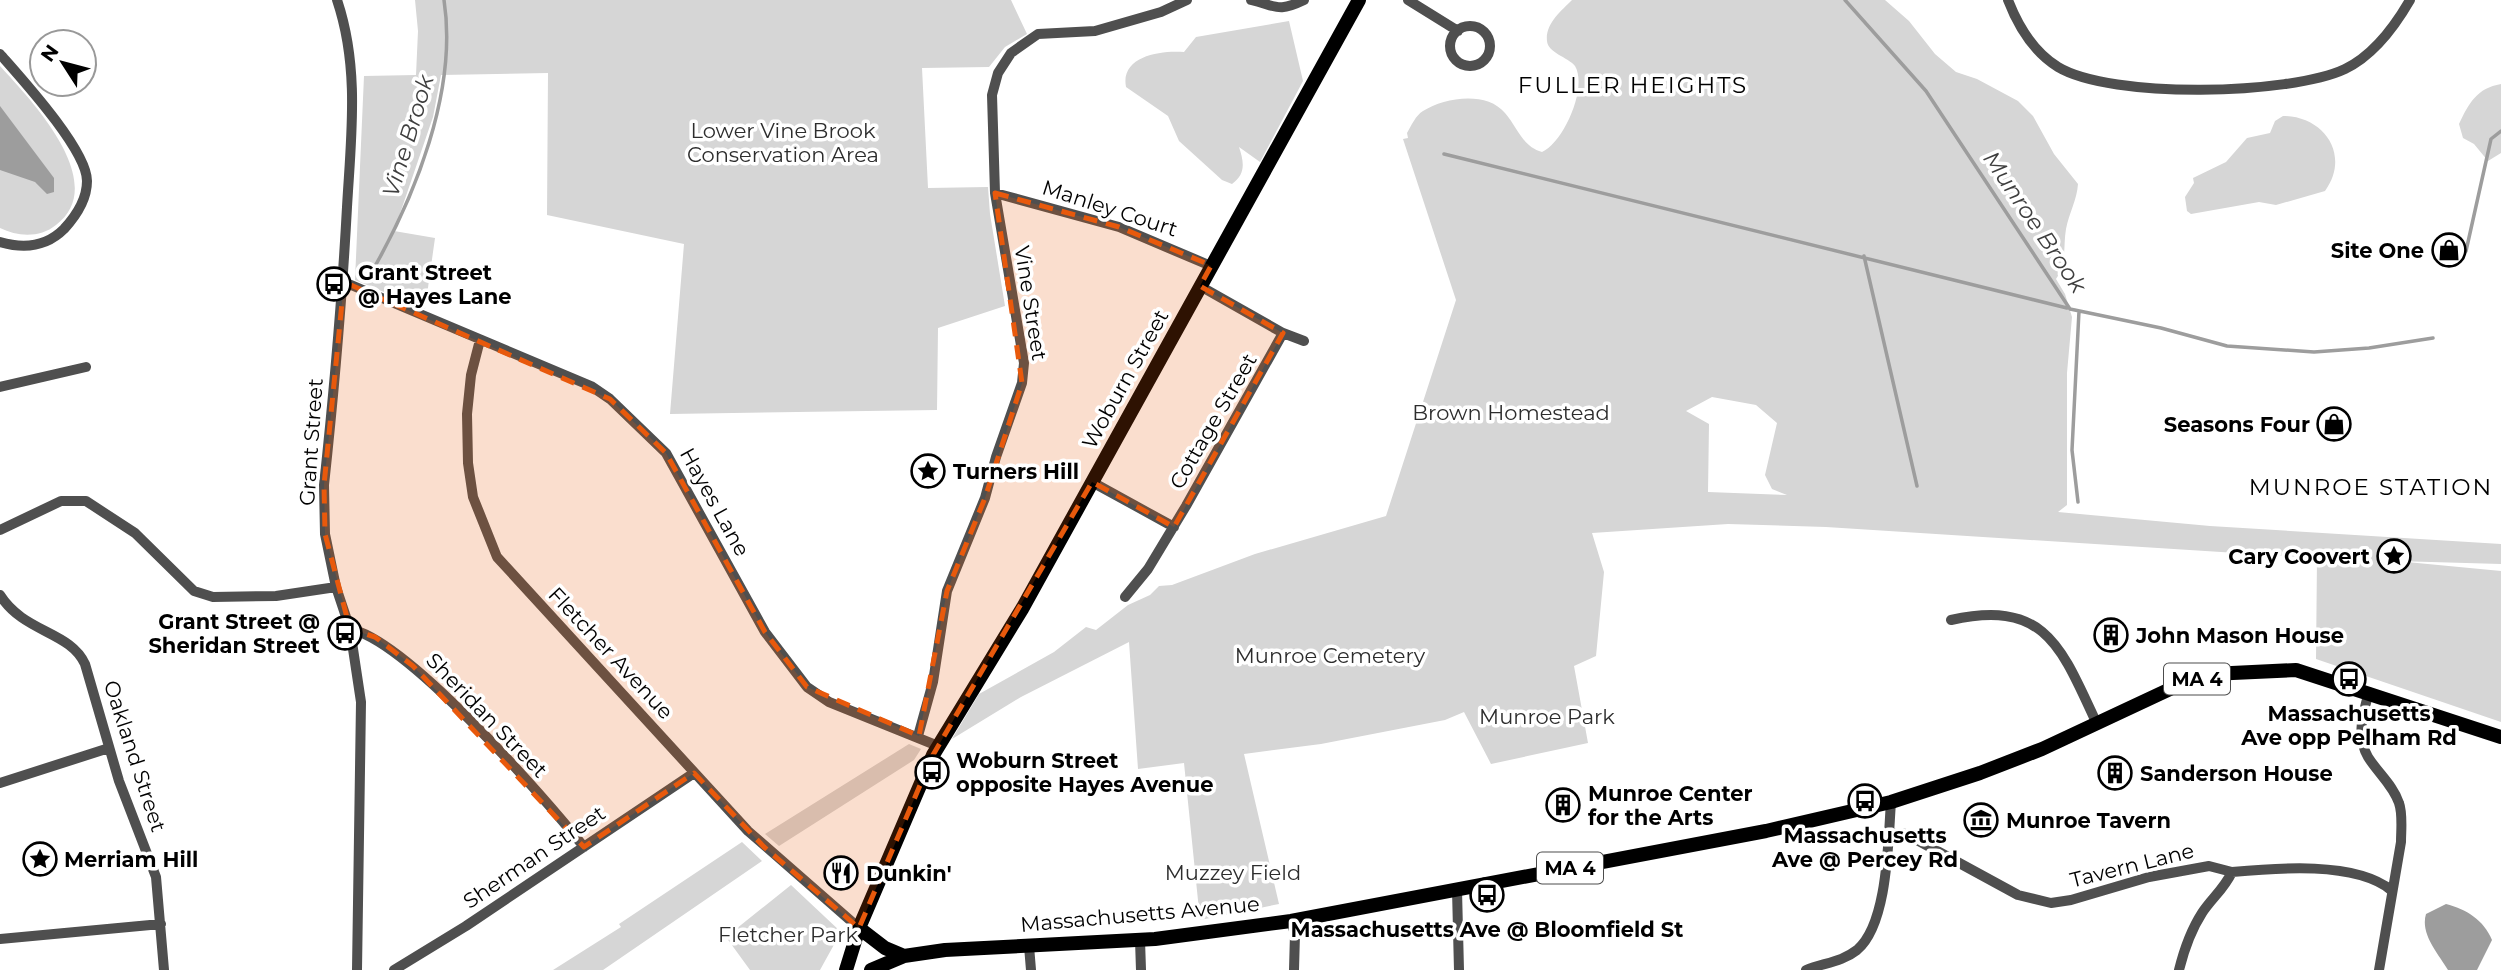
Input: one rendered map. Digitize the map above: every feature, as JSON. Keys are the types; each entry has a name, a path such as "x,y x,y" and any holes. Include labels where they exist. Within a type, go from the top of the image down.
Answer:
{"main road":[{"name":"Woburn Street","path":"846,970 859,928 938,747 1016,620 1359,0"},
{"name":"Massachusetts Avenue","path":"871,970 904,956 966,948 1140,940 1291,921 1766,831 1891,802 1980,773 2096,724 2183,683 2211,674 2237,670 2295,670 2501,737"},
{"path":"859,928 885,948 904,956"}],"street":[{"name":"Grant Street","path":"337,0 350,47 353,78 344,282 324,485 325,534 336,587 350,629 361,702 357,970"},
{"name":"Vine Street","path":"918,736 933,682 947,591 985,498 1022,383 1024,363 995,193 992,95 998,73 1010,53 1038,34 1095,31 1161,12 1187,0"},
{"path":"1251,0 1274,9 1285,9 1304,0"},
{"path":"1408,0 1458,31"},
{"path":"2008,0 2017,22 2034,46 2057,66 2083,79 2107,85 2194,88 2280,87 2348,68 2388,33 2410,0"},
{"path":"0,54 71,144 87,179 84,201 57,235 36,246 16,247 0,242"},
{"name":"Manley Court","path":"995,193 1119,227 1211,266"},
{"name":"Hayes Lane","path":"344,282 591,386 625,413 666,453 765,632 807,687 829,702 918,736 938,747"},
{"path":"1200,286 1283,333 1304,341"},
{"name":"Cottage Street","path":"1125,597 1148,569 1174,527 1283,333"},
{"name":"Fletcher Avenue","path":"480,340 468,406 468,463 473,497 497,558 764,847 859,928"},
{"path":"0,387 86,367"},
{"path":"1092,482 1174,527"},
{"path":"0,530 61,501 86,501 135,533 194,591 213,597 276,596 336,587"},
{"name":"Oakland Street","path":"0,594 10,610 21,620 80,652 108,748 156,877 164,970"},
{"path":"1951,620 1983,613 2004,614 2030,622 2048,636 2065,660 2096,724"},
{"name":"Sheridan Street","path":"350,629 375,637 413,666 480,732 584,847"},
{"path":"2369,692 2361,720 2367,757 2382,773 2400,804 2401,842 2379,970"},
{"path":"0,783 108,748"},
{"name":"Sherman Street","path":"394,970 414,960 694,773"},
{"path":"1806,970 1839,960 1857,950 1870,934 1877,914 1891,802"},
{"name":"Tavern Lane","path":"1889,832 1906,834 2018,895 2051,903 2071,900 2149,877 2209,866 2232,873 2286,867 2316,869 2368,879 2391,890"},
{"path":"2179,970 2192,932 2204,910 2223,890 2232,873"},
{"path":"1457,890 1459,970"},
{"path":"1291,921 1295,934 1294,970"},
{"path":"0,939 161,924"},
{"path":"1140,940 1141,970"},
{"path":"1029,946 1031,970"}],"highlighted area":[{"path":"995,193 1119,227 1203,262 1211,266 1200,286 1283,333 1174,527 1092,482 933,755 859,928 764,847 694,773 584,847 413,666 375,637 350,629 325,534 324,485 344,282 610,399 666,453 765,632 807,687 919,736 947,591 985,498 1022,383"}],"green space":[{"name":"Lower Vine Brook Conservation Area","path":"415,0 1011,0 1027,34 1005,47 989,67 922,68 928,188 988,187 1005,306 938,328 937,410 670,414 684,244 547,215 548,73 441,75 433,117 394,231 435,238 425,309 355,280 364,76 416,75 418,31"},
{"path":"1572,0 1885,0 1909,21 1935,54 1956,72 1977,79 2018,101 2033,116 2054,154 2078,184 2066,229 2062,267 2056,279 2065,294 2072,317 2067,373 2067,505 2058,512 2210,526 2501,544 2501,564 2396,561 2501,571 2501,722 2316,659 2317,558 1826,527 1728,524 1592,533 1604,572 1596,656 1574,666 1588,743 1491,764 1464,712 1445,720 1321,744 1244,754 1279,904 1200,920 1184,763 1138,769 1129,642 1021,697 952,739 979,694 1054,652 1086,627 1096,630 1128,605 1150,595 1159,586 1172,585 1255,554 1386,516 1456,300 1403,139 1408,138 1410,127 1423,111 1443,102 1465,98 1488,101 1497,106 1525,141 1535,149 1542,152 1550,147 1571,114 1576,101 1578,76 1572,63 1551,49 1547,35 1551,23","holes":["1712,397 1756,405 1777,423 1765,475 1772,489 1787,495 1708,492 1709,424 1686,411"]},
{"path":"1289,21 1303,81 1260,162 1239,147 1243,167 1240,176 1232,184 1222,180 1179,141 1168,116 1126,87 1129,68 1144,57 1164,52 1184,52 1196,37"},
{"path":"0,66 30,99 60,142 71,165 75,187 71,208 50,229 36,234 21,234 0,228"},
{"path":"2501,84 2501,153 2488,161 2474,144 2463,138 2459,124 2466,109 2480,93"},
{"path":"2283,116 2311,123 2329,140 2334,151 2335,164 2325,191 2276,205 2259,202 2191,214 2187,211 2185,197 2194,183 2193,178 2226,162 2247,138 2270,133 2275,121"},
{"path":"909,744 921,749 914,760 779,846 765,834"},
{"path":"742,842 762,861 603,970 553,970 621,927 619,924"},
{"name":"Fletcher Park","path":"791,885 841,932 820,970 750,970 726,937"}],"shaded area":[{"path":"0,106 54,178 54,192 47,194 35,182 0,170"},
{"path":"2446,904 2474,916 2489,933 2492,940 2477,970 2448,970 2431,943 2426,929 2426,914"}],"waterway":[{"name":"Vine Brook","path":"370,275 403,212 417,178 439,106 447,35 444,0"},
{"name":"Munroe Brook","path":"1845,0 1926,91 2070,309 2161,328 2227,346 2314,352 2369,348 2433,338"},
{"name":"Munroe Brook","path":"2466,251 2491,139 2501,131"},
{"path":"1444,154 2067,308"},
{"path":"1864,256 1917,486"},
{"path":"2078,502 2072,450 2079,311"}],"place":[{"name":"Site One","path":"2449,250"},
{"name":"Grant Street @ Hayes Lane","path":"334,284"},
{"name":"Seasons Four","path":"2334,424"},
{"name":"Turners Hill","path":"928,471"},
{"name":"Cary Coovert","path":"2394,556"},
{"name":"Grant Street @ Sheridan Street","path":"345,633"},
{"name":"John Mason House","path":"2111,635"},
{"name":"Massachusetts Ave opp Pelham Rd","path":"2349,679"},
{"name":"Woburn Street opposite Hayes Avenue","path":"932,772"},
{"name":"Sanderson House","path":"2115,773"},
{"name":"Massachusetts Ave @ Percey Rd","path":"1865,801"},
{"name":"Munroe Center for the Arts","path":"1563,805"},
{"name":"Munroe Tavern","path":"1981,820"},
{"name":"Merriam Hill","path":"40,859"},
{"name":"Dunkin'","path":"841,873"},
{"name":"Massachusetts Ave @ Bloomfield St","path":"1487,895"}],"district":[{"name":"FULLER HEIGHTS","path":"1633,85"},
{"name":"MUNROE STATION","path":"2371,487"}],"park label":[{"name":"Brown Homestead","path":"1511,412"},
{"name":"Munroe Cemetery","path":"1330,655"},
{"name":"Munroe Park","path":"1547,716"},
{"name":"Muzzey Field","path":"1233,872"}]}
